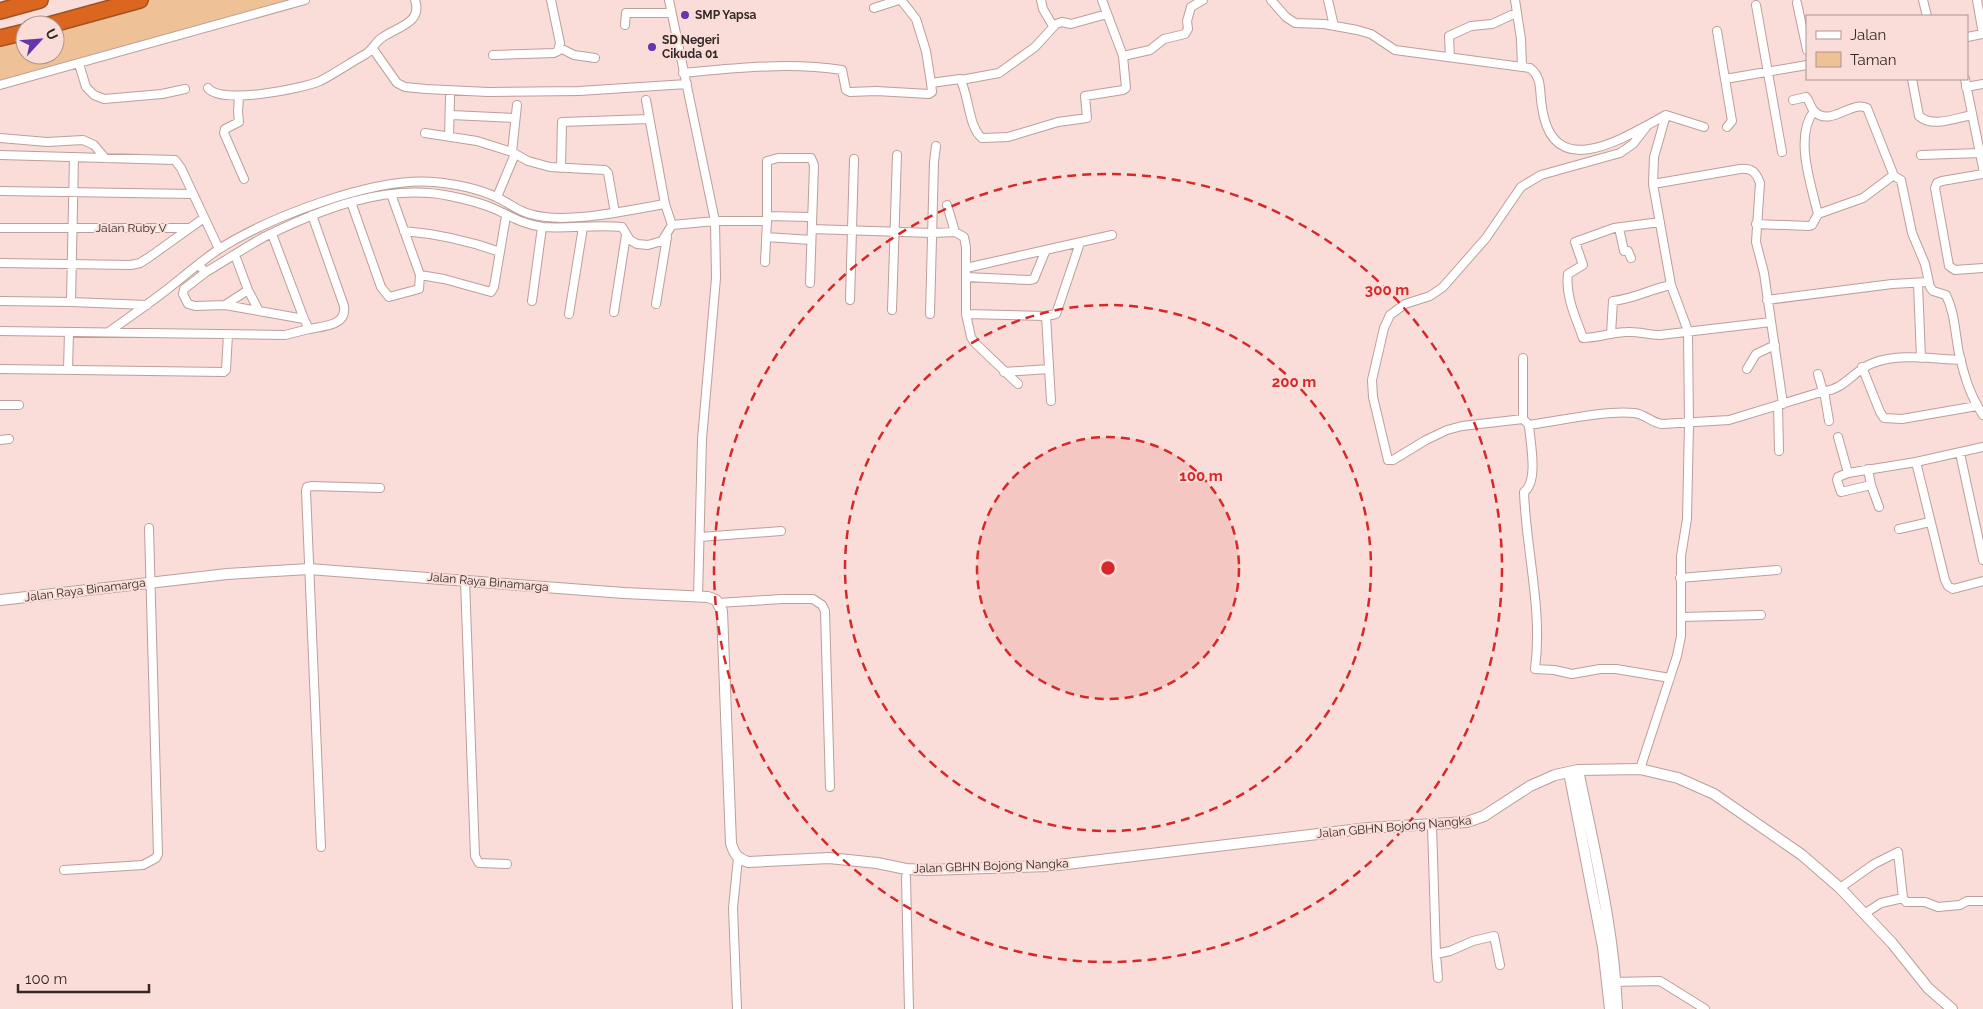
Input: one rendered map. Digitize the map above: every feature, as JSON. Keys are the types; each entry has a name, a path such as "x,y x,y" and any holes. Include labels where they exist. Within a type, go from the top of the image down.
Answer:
{"highway":[{"path":"0,11 40,0"},
{"path":"65,21 140,0"},
{"path":"0,38 15,34"}],"street":[{"path":"0,85 305,0"},
{"path":"208,88 211,92 217,94 239,96 296,88 319,81 373,49 382,37 414,19 417,11 415,0"},
{"path":"552,0 560,48"},
{"path":"669,0 714,221 716,278 702,439 698,597"},
{"path":"684,73 767,66 827,68 842,70 846,90 850,92 876,91 929,94 932,92 926,51 916,19 900,0 874,8"},
{"path":"1041,0 1043,9 1053,26"},
{"path":"961,80 975,128 982,138 1008,137 1058,122 1087,118 1085,96 1126,88 1123,56 1102,0"},
{"path":"1123,56 1150,50 1164,39 1185,34 1188,30 1187,21 1191,7 1203,0"},
{"path":"1271,0 1295,24 1324,24 1371,34 1395,50 1530,68 1537,74 1545,126 1551,137 1559,144 1578,150 1598,148 1647,126 1666,115 1704,127"},
{"path":"1328,0 1334,26"},
{"path":"1515,0 1521,40 1522,67"},
{"path":"1923,0 1927,15"},
{"path":"1968,37 1983,34 1977,0"},
{"path":"1797,3 1806,45"},
{"path":"1756,5 1782,152"},
{"path":"1450,57 1449,36 1471,26 1492,24 1516,12"},
{"path":"625,25 626,13 671,13"},
{"path":"931,84 999,73 1035,48 1053,26 1062,22 1071,24 1107,14"},
{"path":"1717,31 1732,122 1727,127"},
{"path":"492,55 554,53 560,48"},
{"path":"560,48 574,55 595,58"},
{"path":"373,49 397,83 426,89 488,92 579,91 687,84"},
{"path":"79,64 86,87 94,95 104,99 162,94 186,89"},
{"path":"1724,79 1806,65"},
{"path":"1912,80 1917,109 1922,119 1937,122 1973,119 1983,123"},
{"path":"1965,80 1983,168"},
{"path":"1966,87 1983,84"},
{"path":"239,96 239,122 225,129 224,134 244,179"},
{"path":"449,136 450,97"},
{"path":"1793,100 1806,97 1814,110 1830,116 1860,106 1867,108 1894,176 1898,177 1903,184 1912,233 1925,264 1928,282 1934,291 1946,295 1950,304 1969,390 1983,415"},
{"path":"646,100 665,204 672,225 667,236 656,304"},
{"path":"497,197 514,153 517,105"},
{"path":"1814,110 1806,123 1805,140 1806,161 1818,214"},
{"path":"451,115 515,118"},
{"path":"1640,769 1678,656 1681,617 1681,556 1687,519 1688,331 1671,285 1653,184 1654,157 1666,115"},
{"path":"562,168 562,122 649,119"},
{"path":"1647,126 1633,144 1620,153 1541,175 1521,187 1486,238 1443,287 1430,296 1397,308 1390,314 1384,328 1372,380 1373,397 1388,460 1394,460 1426,440 1447,430 1462,426 1523,419 1530,425 1533,476 1528,490 1524,492 1536,608 1538,652 1535,669 1554,670 1572,674 1600,669 1616,669 1670,678"},
{"path":"425,133 477,141 514,153 528,161 550,167 602,170 607,172 615,212"},
{"path":"0,138 47,142 83,140 94,145 105,158"},
{"path":"930,314 936,146"},
{"path":"1921,155 1980,153"},
{"path":"0,155 175,160 181,168 219,250"},
{"path":"892,310 897,155"},
{"path":"71,302 74,157"},
{"path":"765,262 767,162 778,158 808,157 814,161 810,283"},
{"path":"850,300 854,159"},
{"path":"1653,184 1747,168 1757,175 1760,183 1756,242 1764,274 1775,345 1781,404 1778,451"},
{"path":"1983,174 1942,181 1937,183 1935,188 1949,266 1955,270 1983,268"},
{"path":"1756,224 1809,226 1818,214 1863,198 1894,176"},
{"path":"110,332 219,250 304,208 380,187 412,182 434,182 464,187 497,197 523,212 540,216 578,216 665,204"},
{"path":"0,191 193,194"},
{"path":"304,319 225,305 195,306 188,304 185,300 184,288 235,255 272,234 312,215 351,202 408,192 432,192 466,199 497,210 506,216 542,227 622,227 625,229 626,235 614,312"},
{"path":"351,202 385,294 389,297 394,296 419,289 420,275 391,194"},
{"path":"947,205 954,232"},
{"path":"0,330 285,335 337,322 342,319 344,311 312,215"},
{"path":"420,275 444,279 489,292 494,287 506,216"},
{"path":"672,225 714,221 811,217"},
{"path":"0,263 131,265 140,263 204,218"},
{"path":"1660,222 1600,232 1575,242 1583,265 1568,274 1566,283 1583,338 1630,332 1660,335 1771,322"},
{"path":"532,301 542,227"},
{"path":"569,314 583,227"},
{"name":"Jalan Ruby V","path":"0,228 190,228"},
{"path":"1619,228 1624,251 1628,251 1631,258"},
{"path":"812,229 954,232 961,235 966,241 966,314 974,342 1018,384"},
{"path":"404,231 436,234 465,240 500,252"},
{"path":"272,234 309,329"},
{"path":"626,235 634,243 648,245 659,243 667,236"},
{"path":"966,268 1045,252 1112,235"},
{"path":"766,237 811,240"},
{"path":"966,314 1052,316 1058,310 1080,243"},
{"path":"966,277 1034,279 1045,252"},
{"path":"235,255 248,290 259,311"},
{"path":"198,265 206,272"},
{"path":"1767,300 1892,284 1928,282"},
{"path":"1918,284 1921,358"},
{"path":"1611,334 1613,301 1634,297 1654,288 1671,285"},
{"path":"225,305 248,290"},
{"path":"0,301 147,305"},
{"path":"1046,316 1050,401"},
{"path":"68,370 69,332"},
{"path":"0,369 224,372 226,370 228,334"},
{"path":"1747,369 1756,354 1775,345"},
{"path":"1530,425 1604,414 1635,413 1658,424 1689,424 1729,420 1835,389 1862,368 1878,361 1897,357 1961,360"},
{"path":"1523,419 1524,358"},
{"path":"1862,368 1884,418 1902,419 1977,406"},
{"path":"1004,372 1049,369"},
{"path":"1818,374 1829,421"},
{"path":"0,405 19,405"},
{"path":"1838,437 1848,473"},
{"path":"1871,485 1841,492 1837,480 1838,477 1848,473 1916,462 1983,447"},
{"path":"1960,453 1983,560"},
{"path":"1916,462 1948,586 1953,589 1983,581"},
{"path":"1868,469 1871,485 1879,507"},
{"path":"322,846 306,488 312,486 380,488"},
{"path":"1899,529 1930,522"},
{"path":"64,870 143,864 156,858 158,854 149,528"},
{"path":"700,537 781,531"},
{"name":"Jalan Raya Binamarga","path":"0,600 227,574 309,569 624,593 708,597 718,603"},
{"path":"1680,578 1777,570"},
{"path":"464,580 475,856 479,863 507,864"},
{"path":"737,1009 733,908 738,858 733,852 731,842 723,621 722,611 718,603 813,599 822,605 825,611 830,787"},
{"path":"1681,617 1760,615"},
{"name":"Jalan GBHN Bojong Nangka","path":"738,858 756,862 829,858 877,863 906,869 927,870 1042,866 1368,828 1432,825 1475,820 1493,811 1530,786 1548,778 1574,771 1640,769 1678,778 1714,794 1802,855 1840,888 1892,943 1928,988 1952,1009"},
{"path":"1574,771 1607,916 1612,982 1617,1009"},
{"path":"1432,825 1438,978"},
{"path":"1840,888 1868,868 1898,852 1903,898 1906,902 1925,902 1938,906 1960,906 1967,901 1983,901"},
{"path":"906,877 909,1009"},
{"path":"1864,914 1881,904 1903,898"},
{"path":"1436,954 1494,936 1500,965"},
{"path":"1612,982 1660,981 1705,1009"},
{"path":"1610,1009 1612,982"}],"green space":[{"path":"137,0 305,0 0,85 0,38 15,34 15,65 65,65 65,22"}],"place":[{"name":"SMP Yapsa","path":"685,15"},
{"name":"SD Negeri Cikuda 01","path":"652,47"}]}
